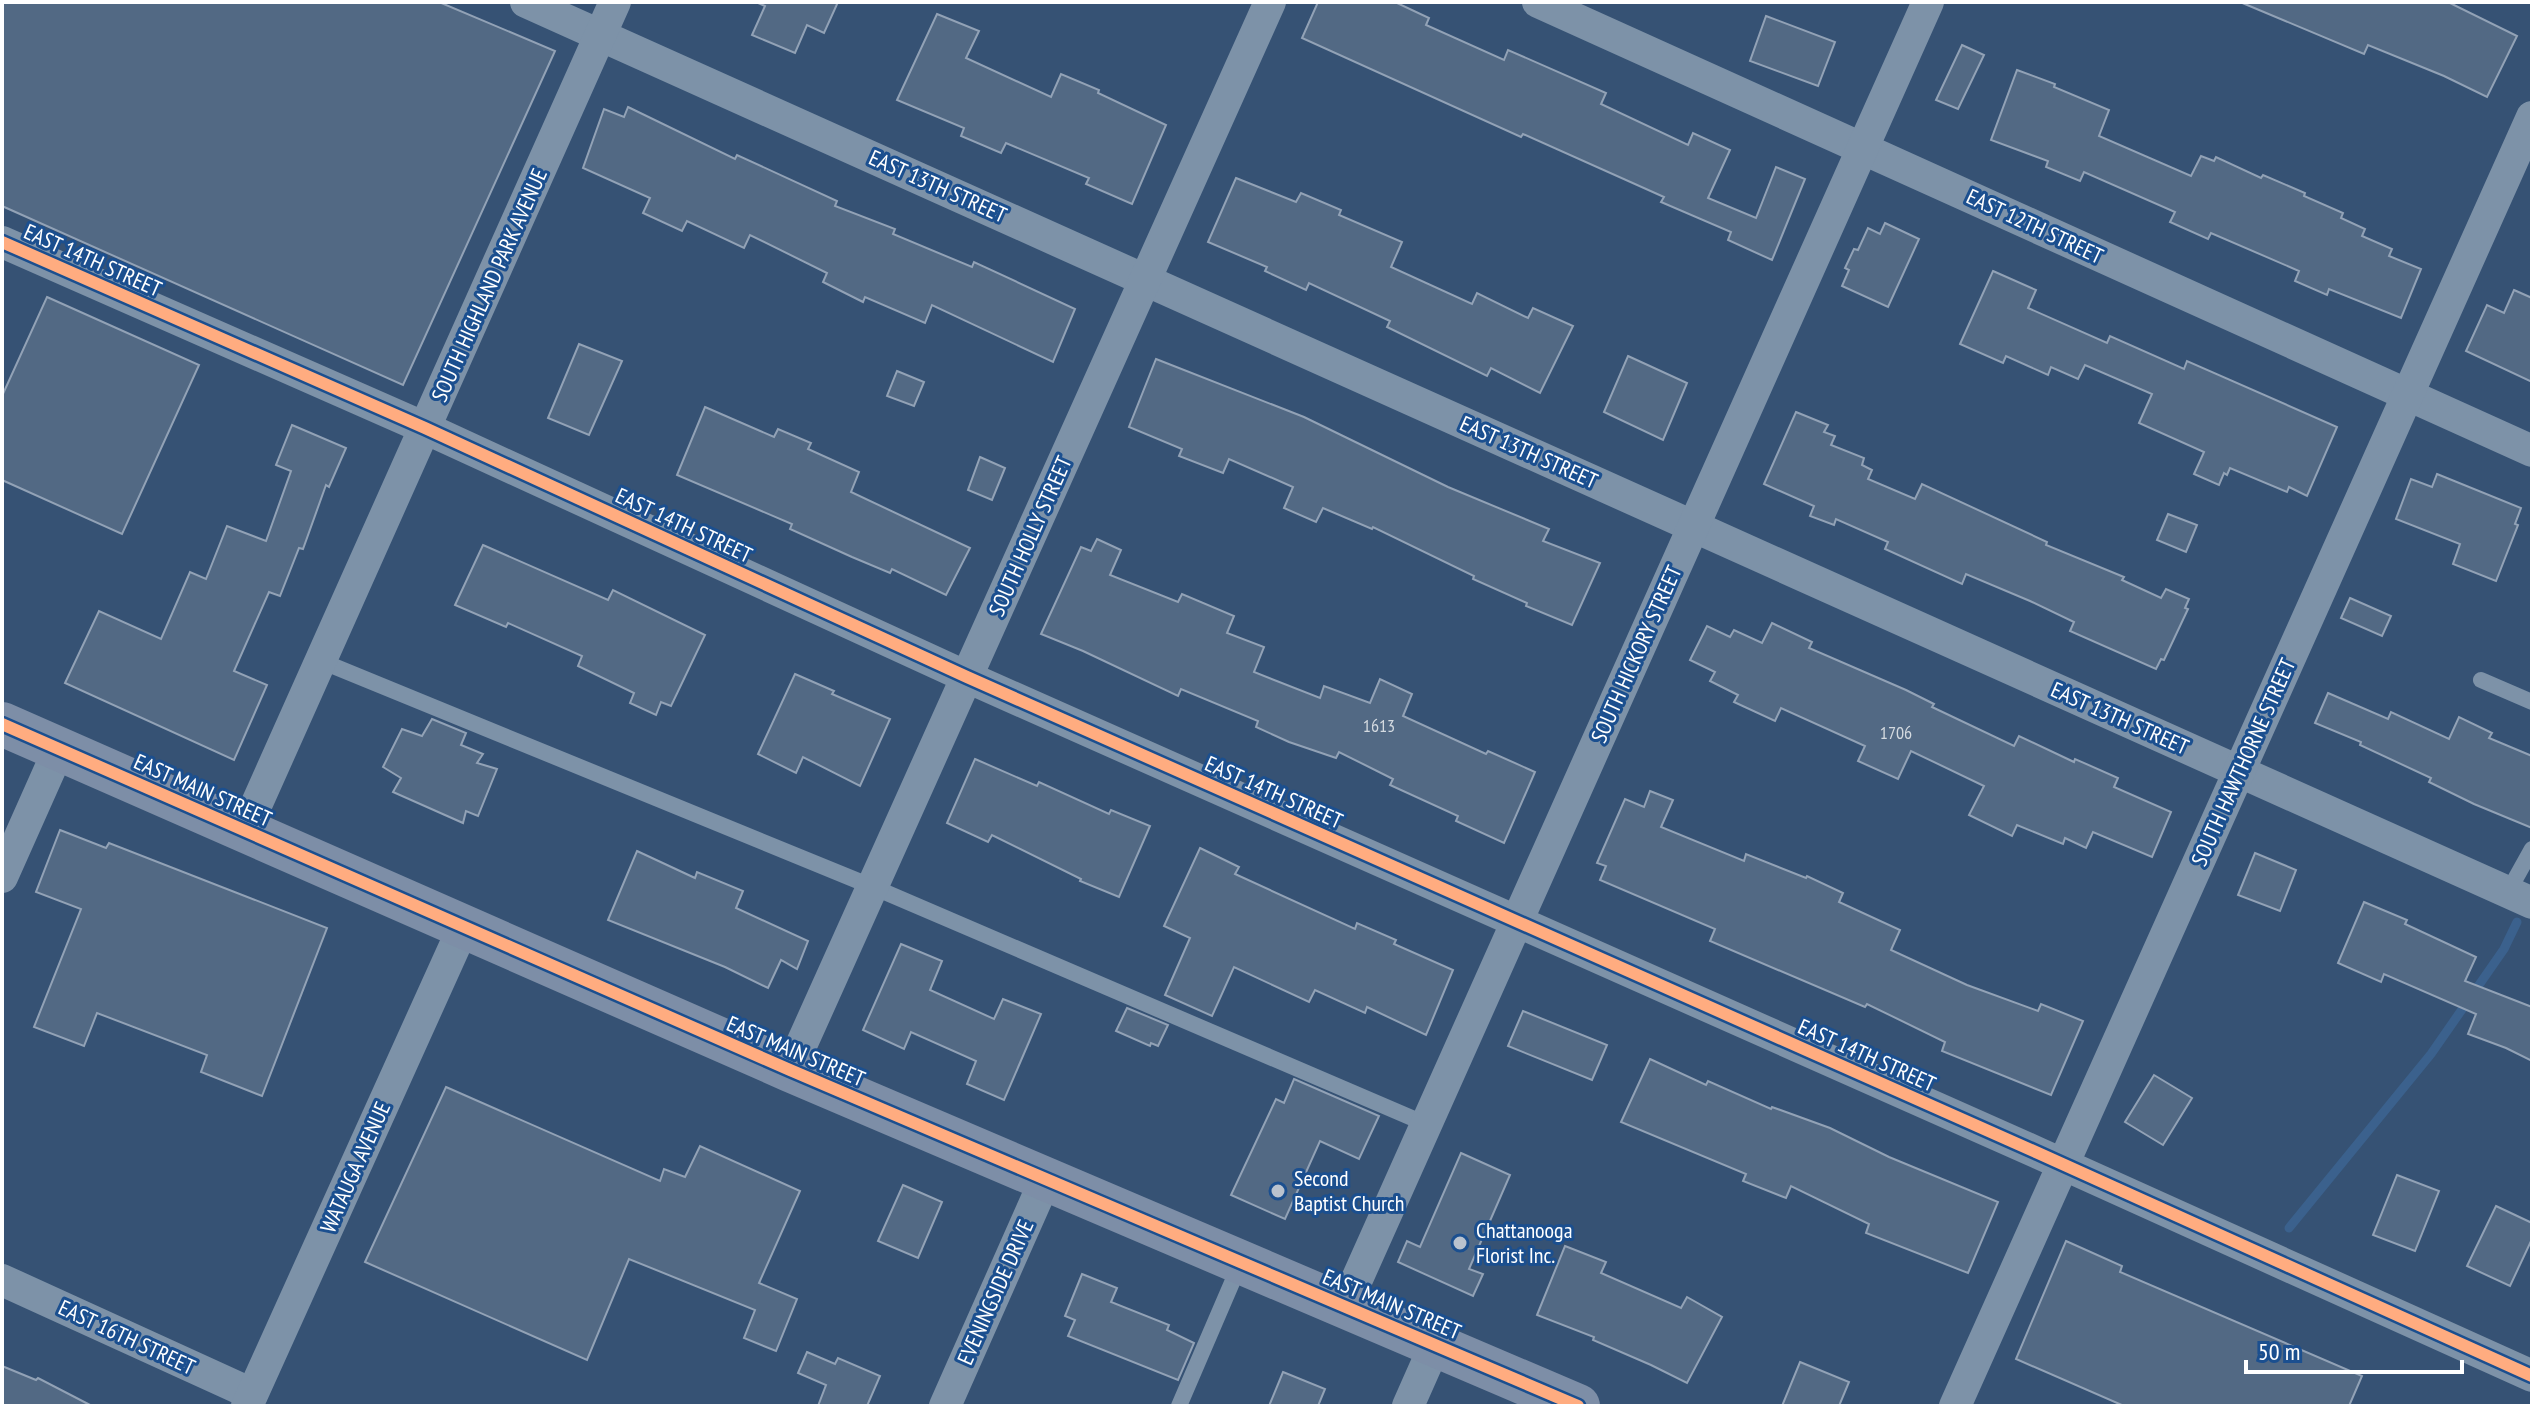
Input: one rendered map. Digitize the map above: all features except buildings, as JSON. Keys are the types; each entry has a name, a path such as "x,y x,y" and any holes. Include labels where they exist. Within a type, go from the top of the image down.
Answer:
{"main road":[{"name":"EAST MAIN STREET","path":"2,724 790,1070 1578,1406"}],"street":[{"name":"EAST 13TH STREET","path":"526,2 2520,898"},
{"name":"SOUTH HIGHLAND PARK AVENUE","path":"245,830 615,2"},
{"name":"SOUTH HOLLY STREET","path":"790,1070 1270,2"},
{"name":"EAST 12TH STREET","path":"1538,2 2532,451"},
{"name":"SOUTH HICKORY STREET","path":"1345,1306 1928,2"},
{"name":"SOUTH HAWTHORNE STREET","path":"1955,1406 2532,117"},
{"name":"EAST 14TH STREET","path":"2,242 425,428 967,677 2532,1376"},
{"path":"2,877 59,749"},
{"name":"WATAUGA AVENUE","path":"249,1400 463,928"},
{"name":"EVENINGSIDE DRIVE","path":"945,1406 1046,1178"},
{"name":"EAST 16TH STREET","path":"2,1280 249,1400"},
{"path":"1408,1406 1435,1345"}],"lane":[{"path":"321,661 873,887 1426,1124"},
{"path":"2481,680 2532,702"},
{"path":"2520,898 2532,849"},
{"path":"1179,1406 1242,1261"}],"waterway":[{"path":"2289,1228 2431,1054 2504,949 2517,922"}],"cycle path":[{"path":"2,242 425,428 967,677 2532,1376"},
{"path":"2,724 790,1070 1578,1406"}],"place":[{"name":"Second Baptist Church","path":"1278,1191"},
{"name":"Chattanooga Florist Inc.","path":"1460,1243"}]}
